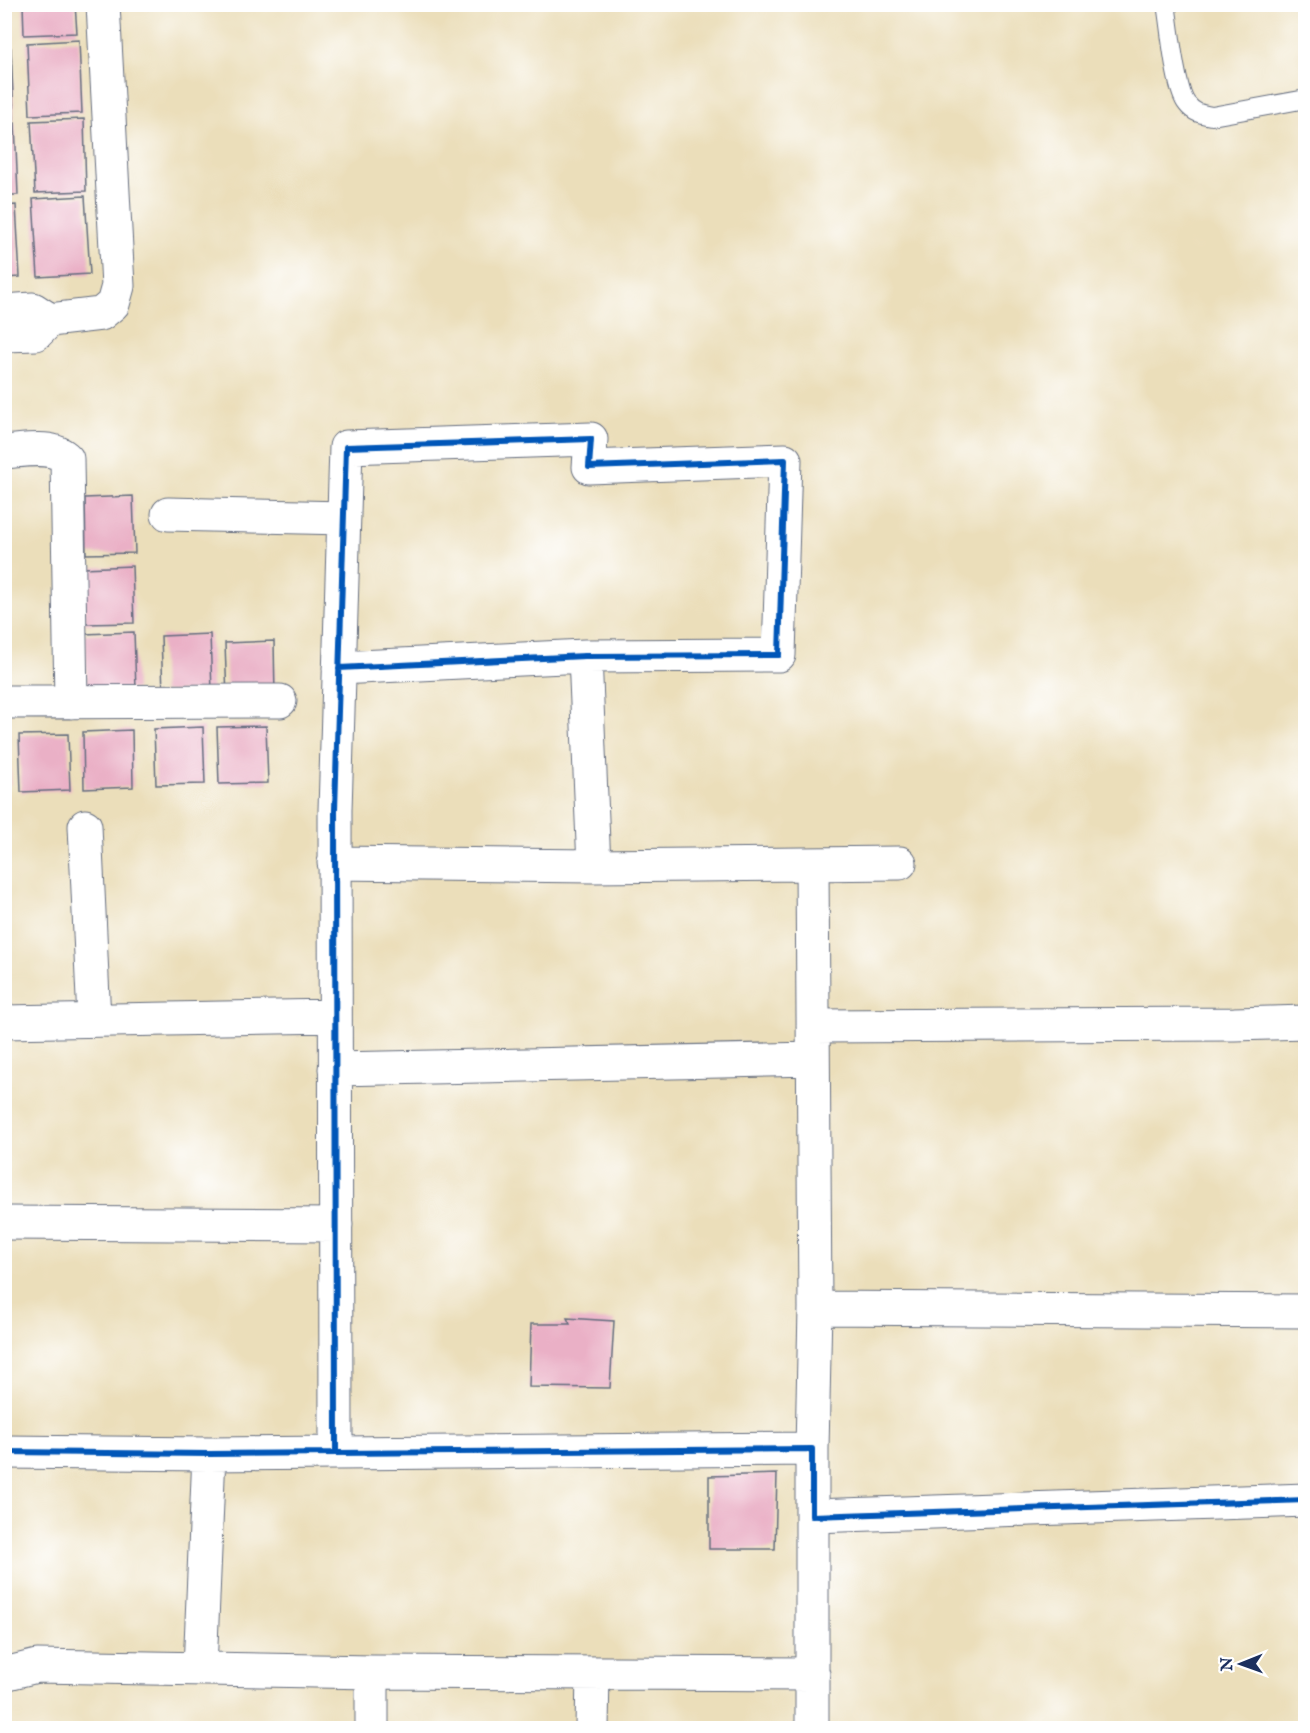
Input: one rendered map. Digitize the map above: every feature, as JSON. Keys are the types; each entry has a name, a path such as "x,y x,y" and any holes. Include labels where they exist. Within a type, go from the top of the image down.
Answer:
{"street":[{"path":"4,335 36,334 51,320 101,314 113,303 118,286 104,4"},
{"path":"4,311 33,309 51,320"},
{"path":"336,1451 334,863 339,668 346,447 591,439 589,466 785,459 779,655 585,656 339,668"},
{"path":"4,452 53,451 61,453 67,459 71,702"},
{"path":"168,514 344,518"},
{"path":"585,656 594,866"},
{"path":"4,702 280,701"},
{"path":"85,826 94,1020"},
{"path":"334,863 594,866 900,863"},
{"path":"812,864 815,1308 812,1449 813,1728"},
{"path":"4,1022 335,1016"},
{"path":"813,1026 1305,1022"},
{"path":"335,1069 813,1059"},
{"path":"4,1223 336,1225"},
{"path":"815,1308 1305,1311"},
{"path":"4,1452 209,1454 336,1451 812,1449"},
{"path":"200,1669 209,1454"},
{"path":"812,1516 1305,1500"},
{"path":"4,1674 37,1666 372,1672 813,1674"},
{"path":"372,1672 372,1728"},
{"path":"592,1728 593,1673"}],"lane":[{"path":"1166,4 1180,89 1186,103 1197,113 1212,116 1305,99"}],"building":[{"path":"23,4 75,4 77,33 24,35"},
{"path":"79,40 82,113 30,115 27,43"},
{"path":"4,48 11,48 14,120 4,120"},
{"path":"84,119 86,191 35,193 31,121"},
{"path":"4,123 15,123 18,195 4,195"},
{"path":"85,196 90,274 38,277 33,199"},
{"path":"16,205 20,277 4,278 4,206"},
{"path":"133,496 135,553 86,554 85,498"},
{"path":"132,566 134,623 85,624 83,568"},
{"path":"134,632 136,689 87,691 85,634"},
{"path":"210,634 212,691 163,692 161,636"},
{"path":"274,641 275,698 227,699 225,643"},
{"path":"9,726 11,784 4,784 4,727"},
{"path":"266,726 268,783 219,784 217,727"},
{"path":"203,727 205,784 156,785 154,729"},
{"path":"132,730 133,787 84,789 83,732"},
{"path":"68,734 70,790 21,792 19,735"},
{"path":"567,1318 614,1321 610,1388 529,1387 531,1324 570,1324"},
{"path":"777,1474 775,1549 709,1549 709,1476"}],"cycle path":[{"path":"336,1451 335,810 346,447 591,439 589,467 785,460 779,655 585,656 339,668"},
{"path":"4,1452 209,1454 812,1449 812,1516 1306,1500"}]}
